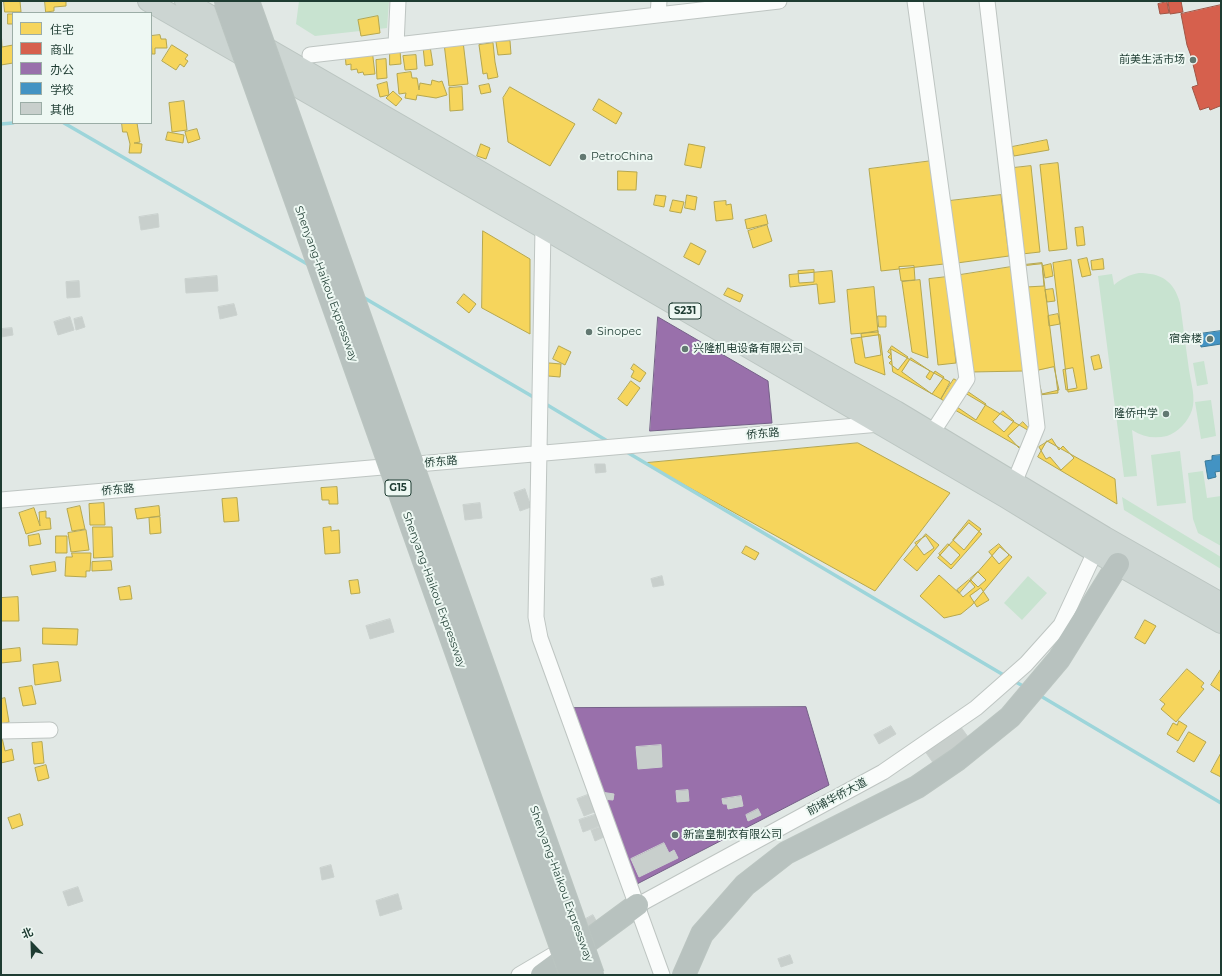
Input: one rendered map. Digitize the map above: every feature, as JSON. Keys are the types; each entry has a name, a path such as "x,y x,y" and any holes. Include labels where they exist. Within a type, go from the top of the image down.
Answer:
{"highway":[{"name":"Shenyang-Haikou Expressway","path":"226,1 571,975"},
{"name":"Shenyang-Haikou Expressway","path":"248,1 593,975"},
{"path":"684,975 702,934 745,885 786,853 917,787 958,759 1010,717 1060,659 1118,564"},
{"path":"542,975 637,905"}],"main road":[{"name":"S231","path":"148,1 543,228 1005,497 1096,552 1221,623"},
{"name":"S231","path":"185,1 932,433 1105,537 1221,603"}],"street":[{"path":"396,45 398,1"},
{"path":"310,55 396,45 659,8 779,1"},
{"path":"915,1 967,379 932,433"},
{"path":"986,1 1037,427 1014,483"},
{"path":"543,228 536,617 540,638 662,975"},
{"name":"侨东路","path":"1,500 880,424"},
{"name":"前埔华侨大道","path":"519,975 637,905 883,772 976,708 1026,664 1061,626 1096,552"},
{"path":"1,731 50,730"}],"green space":[{"path":"299,1 389,1 387,28 315,36 296,24"},
{"path":"1139,273 1147,273 1166,280 1177,295 1180,303 1194,401 1188,419 1175,432 1167,436 1144,436 1132,430 1137,476 1124,477 1098,276 1112,274 1114,285 1126,277"},
{"path":"1204,361 1208,384 1197,386 1193,363"},
{"path":"1211,400 1216,436 1201,439 1195,402"},
{"path":"1180,451 1186,503 1157,506 1151,455"},
{"path":"1203,471 1207,498 1221,496 1221,546 1198,533 1193,519 1188,473"},
{"path":"1122,497 1221,557 1221,569 1124,510"},
{"path":"1028,576 1047,593 1022,620 1004,603"}],"building: 住宅":[{"path":"4,1 20,1 21,12 5,12"},
{"path":"45,1 66,1 66,6 54,7 54,11 46,12"},
{"path":"8,14 12,14 12,24 8,24"},
{"path":"378,16 380,33 361,36 358,20"},
{"path":"1,29 2,47 12,45 12,63 1,65"},
{"path":"160,35 161,39 166,39 167,48 155,48 155,54 152,54 152,36"},
{"path":"463,41 468,84 449,86 444,43"},
{"path":"510,41 511,54 498,55 496,42"},
{"path":"493,43 498,77 488,79 487,73 483,74 479,45"},
{"path":"172,45 188,55 185,59 188,61 184,67 180,64 176,70 162,61"},
{"path":"430,46 433,65 425,66 423,47"},
{"path":"372,49 375,74 364,75 363,72 358,73 357,69 351,70 351,64 346,65 345,53"},
{"path":"390,50 400,50 401,64 390,65"},
{"path":"416,55 417,69 405,70 403,56"},
{"path":"386,59 387,78 377,79 376,60"},
{"path":"411,72 412,78 417,78 419,90 420,83 431,85 432,80 439,82 442,81 447,95 436,98 417,95 416,100 405,98 406,93 399,94 397,74"},
{"path":"387,82 389,95 380,97 377,85"},
{"path":"489,84 491,92 481,94 479,86"},
{"path":"462,87 463,110 450,111 449,88"},
{"path":"510,87 575,124 550,166 508,142 503,98"},
{"path":"393,91 402,99 396,106 386,98"},
{"path":"599,99 622,113 616,124 593,110"},
{"path":"184,101 187,130 172,132 169,103"},
{"path":"122,124 137,124 140,142 134,143 142,144 141,153 129,153 130,144 127,132 123,132"},
{"path":"197,129 200,139 188,143 185,132"},
{"path":"168,132 184,135 183,143 166,140"},
{"path":"1047,140 1049,150 1014,156 1012,147"},
{"path":"481,144 490,148 486,159 477,156"},
{"path":"689,144 705,147 701,168 685,165"},
{"path":"932,161 944,264 881,271 869,169"},
{"path":"1058,163 1067,249 1049,251 1040,165"},
{"path":"1031,166 1040,252 1022,254 1013,168"},
{"path":"618,171 637,172 636,190 618,190"},
{"path":"656,195 666,196 664,207 654,205"},
{"path":"687,195 697,197 695,210 685,208"},
{"path":"1001,195 1009,256 957,263 949,201"},
{"path":"673,200 684,202 681,213 670,211"},
{"path":"726,201 726,205 731,204 733,219 716,221 714,202"},
{"path":"766,215 768,224 747,229 745,220"},
{"path":"767,225 772,241 753,248 748,231"},
{"path":"1083,227 1085,245 1077,246 1075,228"},
{"path":"483,231 530,259 530,334 482,308"},
{"path":"691,243 706,251 699,265 684,257"},
{"path":"1087,258 1091,275 1082,277 1078,260"},
{"path":"1103,259 1104,269 1092,270 1091,261"},
{"path":"1071,260 1087,389 1068,392 1053,263"},
{"path":"1042,263 1044,286 1026,287 1024,265"},
{"path":"1042,264 1058,393 1039,395 1024,266"},
{"path":"1051,264 1053,276 1045,278 1043,266"},
{"path":"914,266 915,280 901,281 899,267"},
{"path":"1011,267 1024,371 971,372 960,275"},
{"path":"814,270 814,282 799,283 798,271"},
{"path":"832,271 835,302 819,304 817,284 790,287 789,275"},
{"path":"947,277 956,363 938,365 929,279"},
{"path":"920,280 928,358 912,352 902,282"},
{"path":"874,287 878,332 851,334 847,290"},
{"path":"728,288 743,295 740,302 724,295"},
{"path":"1053,289 1055,301 1047,302 1045,290"},
{"path":"464,294 476,304 469,313 457,303"},
{"path":"1058,314 1060,324 1049,326 1048,316"},
{"path":"878,316 886,316 886,327 879,327"},
{"path":"878,331 881,355 865,358 861,334"},
{"path":"880,335 885,375 855,363 851,339"},
{"path":"559,346 571,352 565,365 553,359"},
{"path":"892,346 908,357 898,370 889,363 892,360 888,357 891,354 888,352"},
{"path":"891,349 950,382 941,399 893,372"},
{"path":"1099,355 1102,368 1094,370 1091,357"},
{"path":"700,356 706,399 691,402 685,357"},
{"path":"911,358 930,371 926,377 930,380 935,371 944,377 932,394 902,372"},
{"path":"549,363 561,364 560,377 548,376"},
{"path":"634,364 646,373 640,382 631,377 634,371 631,369"},
{"path":"1054,367 1059,390 1042,394 1036,371"},
{"path":"1073,368 1077,388 1066,390 1063,370"},
{"path":"954,379 965,385 952,406 941,399"},
{"path":"631,381 640,388 627,406 618,399"},
{"path":"964,389 986,404 976,420 954,405"},
{"path":"965,393 1031,432 1021,448 955,410"},
{"path":"682,397 686,416 675,418 671,400"},
{"path":"703,401 706,419 695,422 691,404"},
{"path":"1003,411 1014,421 1004,432 993,422"},
{"path":"1023,422 1034,434 1019,448 1008,436"},
{"path":"1052,439 1059,450 1063,446 1074,458 1061,470 1050,457 1046,459 1039,447"},
{"path":"1047,441 1115,479 1117,504 1038,457"},
{"path":"858,443 950,493 875,591 645,463"},
{"path":"337,487 338,504 329,504 329,500 322,500 321,488"},
{"path":"237,498 239,521 224,522 222,499"},
{"path":"104,503 105,525 90,525 89,504"},
{"path":"80,506 85,529 72,531 67,509"},
{"path":"159,506 160,516 137,519 135,509"},
{"path":"34,508 40,526 39,512 46,511 46,518 50,518 51,529 26,534 19,513"},
{"path":"160,517 161,533 150,534 149,518"},
{"path":"969,520 981,529 964,550 953,540"},
{"path":"969,523 982,534 951,569 938,558"},
{"path":"93,527 112,527 113,557 94,558"},
{"path":"331,527 331,531 339,530 340,553 325,554 323,528"},
{"path":"86,530 89,550 71,552 68,533"},
{"path":"39,534 41,544 29,546 28,536"},
{"path":"926,534 939,545 917,571 904,560"},
{"path":"56,536 67,536 67,553 56,553"},
{"path":"926,536 934,548 924,555 915,543"},
{"path":"948,544 960,555 951,565 939,554"},
{"path":"999,544 1009,555 999,564 989,552"},
{"path":"746,546 759,553 755,560 742,553"},
{"path":"1000,547 1012,557 972,605 961,614 944,618 920,596 939,575 959,593"},
{"path":"72,553 91,553 90,571 86,571 86,577 65,576 66,557 72,557"},
{"path":"111,561 112,570 92,571 92,562"},
{"path":"55,562 56,571 32,575 30,566"},
{"path":"978,572 986,580 978,587 970,579"},
{"path":"358,580 360,593 351,594 349,581"},
{"path":"969,580 975,587 963,597 957,590"},
{"path":"130,586 132,599 120,600 118,588"},
{"path":"981,588 989,600 977,607 970,596"},
{"path":"18,597 19,621 1,621 1,598"},
{"path":"1145,620 1156,626 1145,644 1135,638"},
{"path":"43,628 78,629 77,645 43,644"},
{"path":"20,648 21,661 1,663 1,650"},
{"path":"58,662 61,681 35,685 33,665"},
{"path":"1187,669 1204,683 1201,687 1204,689 1176,722 1161,709 1165,704 1160,700"},
{"path":"1221,669 1221,692 1211,685"},
{"path":"32,686 36,704 23,706 19,688"},
{"path":"5,698 9,722 1,724 1,699"},
{"path":"1179,721 1187,726 1178,741 1167,734 1173,723 1177,725"},
{"path":"1189,732 1206,742 1194,762 1177,752"},
{"path":"1,733 5,751 12,749 14,760 1,763"},
{"path":"42,742 44,763 34,764 32,743"},
{"path":"1221,753 1221,777 1211,772"},
{"path":"46,765 49,778 38,781 35,768"},
{"path":"20,814 23,825 12,829 8,818"}],"building: 商业":[{"path":"1181,1 1183,12 1170,14 1168,2"},
{"path":"1167,2 1169,13 1160,14 1158,4"},
{"path":"1221,5 1221,108 1220,106 1210,110 1209,107 1200,110 1192,87 1198,85 1187,45 1181,14"}],"building: 办公":[{"name":"兴隆机电设备有限公司","path":"658,317 768,381 772,423 650,431"},
{"name":"新富皇制衣有限公司","path":"806,707 829,785 635,885 573,708"}],"building: 学校":[{"name":"宿舍楼","path":"1221,331 1221,344 1201,347 1199,334"},
{"path":"1221,455 1221,471 1215,472 1216,477 1208,479 1205,461 1212,460 1212,456"}],"building: 其他":[{"path":"158,214 159,227 141,230 139,217"},
{"path":"217,276 218,291 186,293 185,279"},
{"path":"79,281 80,297 67,298 66,282"},
{"path":"234,304 237,315 220,319 218,307"},
{"path":"70,317 74,330 58,335 54,322"},
{"path":"82,317 85,327 76,330 74,319"},
{"path":"12,328 13,335 1,337 1,329"},
{"path":"595,464 605,464 606,472 596,473"},
{"path":"525,489 531,507 520,511 514,493"},
{"path":"480,503 482,518 465,520 463,505"},
{"path":"662,576 664,585 653,587 651,579"},
{"path":"390,619 394,632 370,639 366,626"},
{"path":"955,719 979,752 939,771 917,740"},
{"path":"891,726 896,734 879,744 874,735"},
{"path":"661,745 662,767 638,769 636,747"},
{"path":"688,790 689,801 677,802 676,791"},
{"path":"601,792 614,794 613,800 601,799"},
{"path":"590,794 597,811 584,816 577,799"},
{"path":"741,796 743,806 728,809 727,804 723,804 722,799"},
{"path":"758,809 761,815 748,821 746,815"},
{"path":"597,814 602,825 583,832 579,820"},
{"path":"602,826 606,836 595,841 591,830"},
{"path":"664,843 669,853 674,850 678,858 639,877 631,859"},
{"path":"331,865 334,877 322,880 320,868"},
{"path":"78,887 83,901 68,906 63,892"},
{"path":"398,894 402,909 380,916 376,901"},
{"path":"593,915 599,926 586,933 580,922"},
{"path":"790,955 793,963 781,967 778,959"}],"waterway":[{"path":"1,124 12,123"},
{"path":"66,124 309,265"},
{"path":"361,296 535,398"},
{"path":"544,403 609,442"},
{"path":"625,451 1007,677"},
{"path":"1012,680 1025,687"},
{"path":"1039,695 1221,803"}],"place":[{"name":"前美生活市场","path":"1193,60"},
{"name":"PetroChina","path":"583,157"},
{"name":"Sinopec","path":"589,332"},
{"name":"宿舍楼","path":"1210,339"},
{"name":"兴隆机电设备有限公司","path":"685,349"},
{"name":"隆侨中学","path":"1166,414"},
{"name":"新富皇制衣有限公司","path":"675,835"}]}
